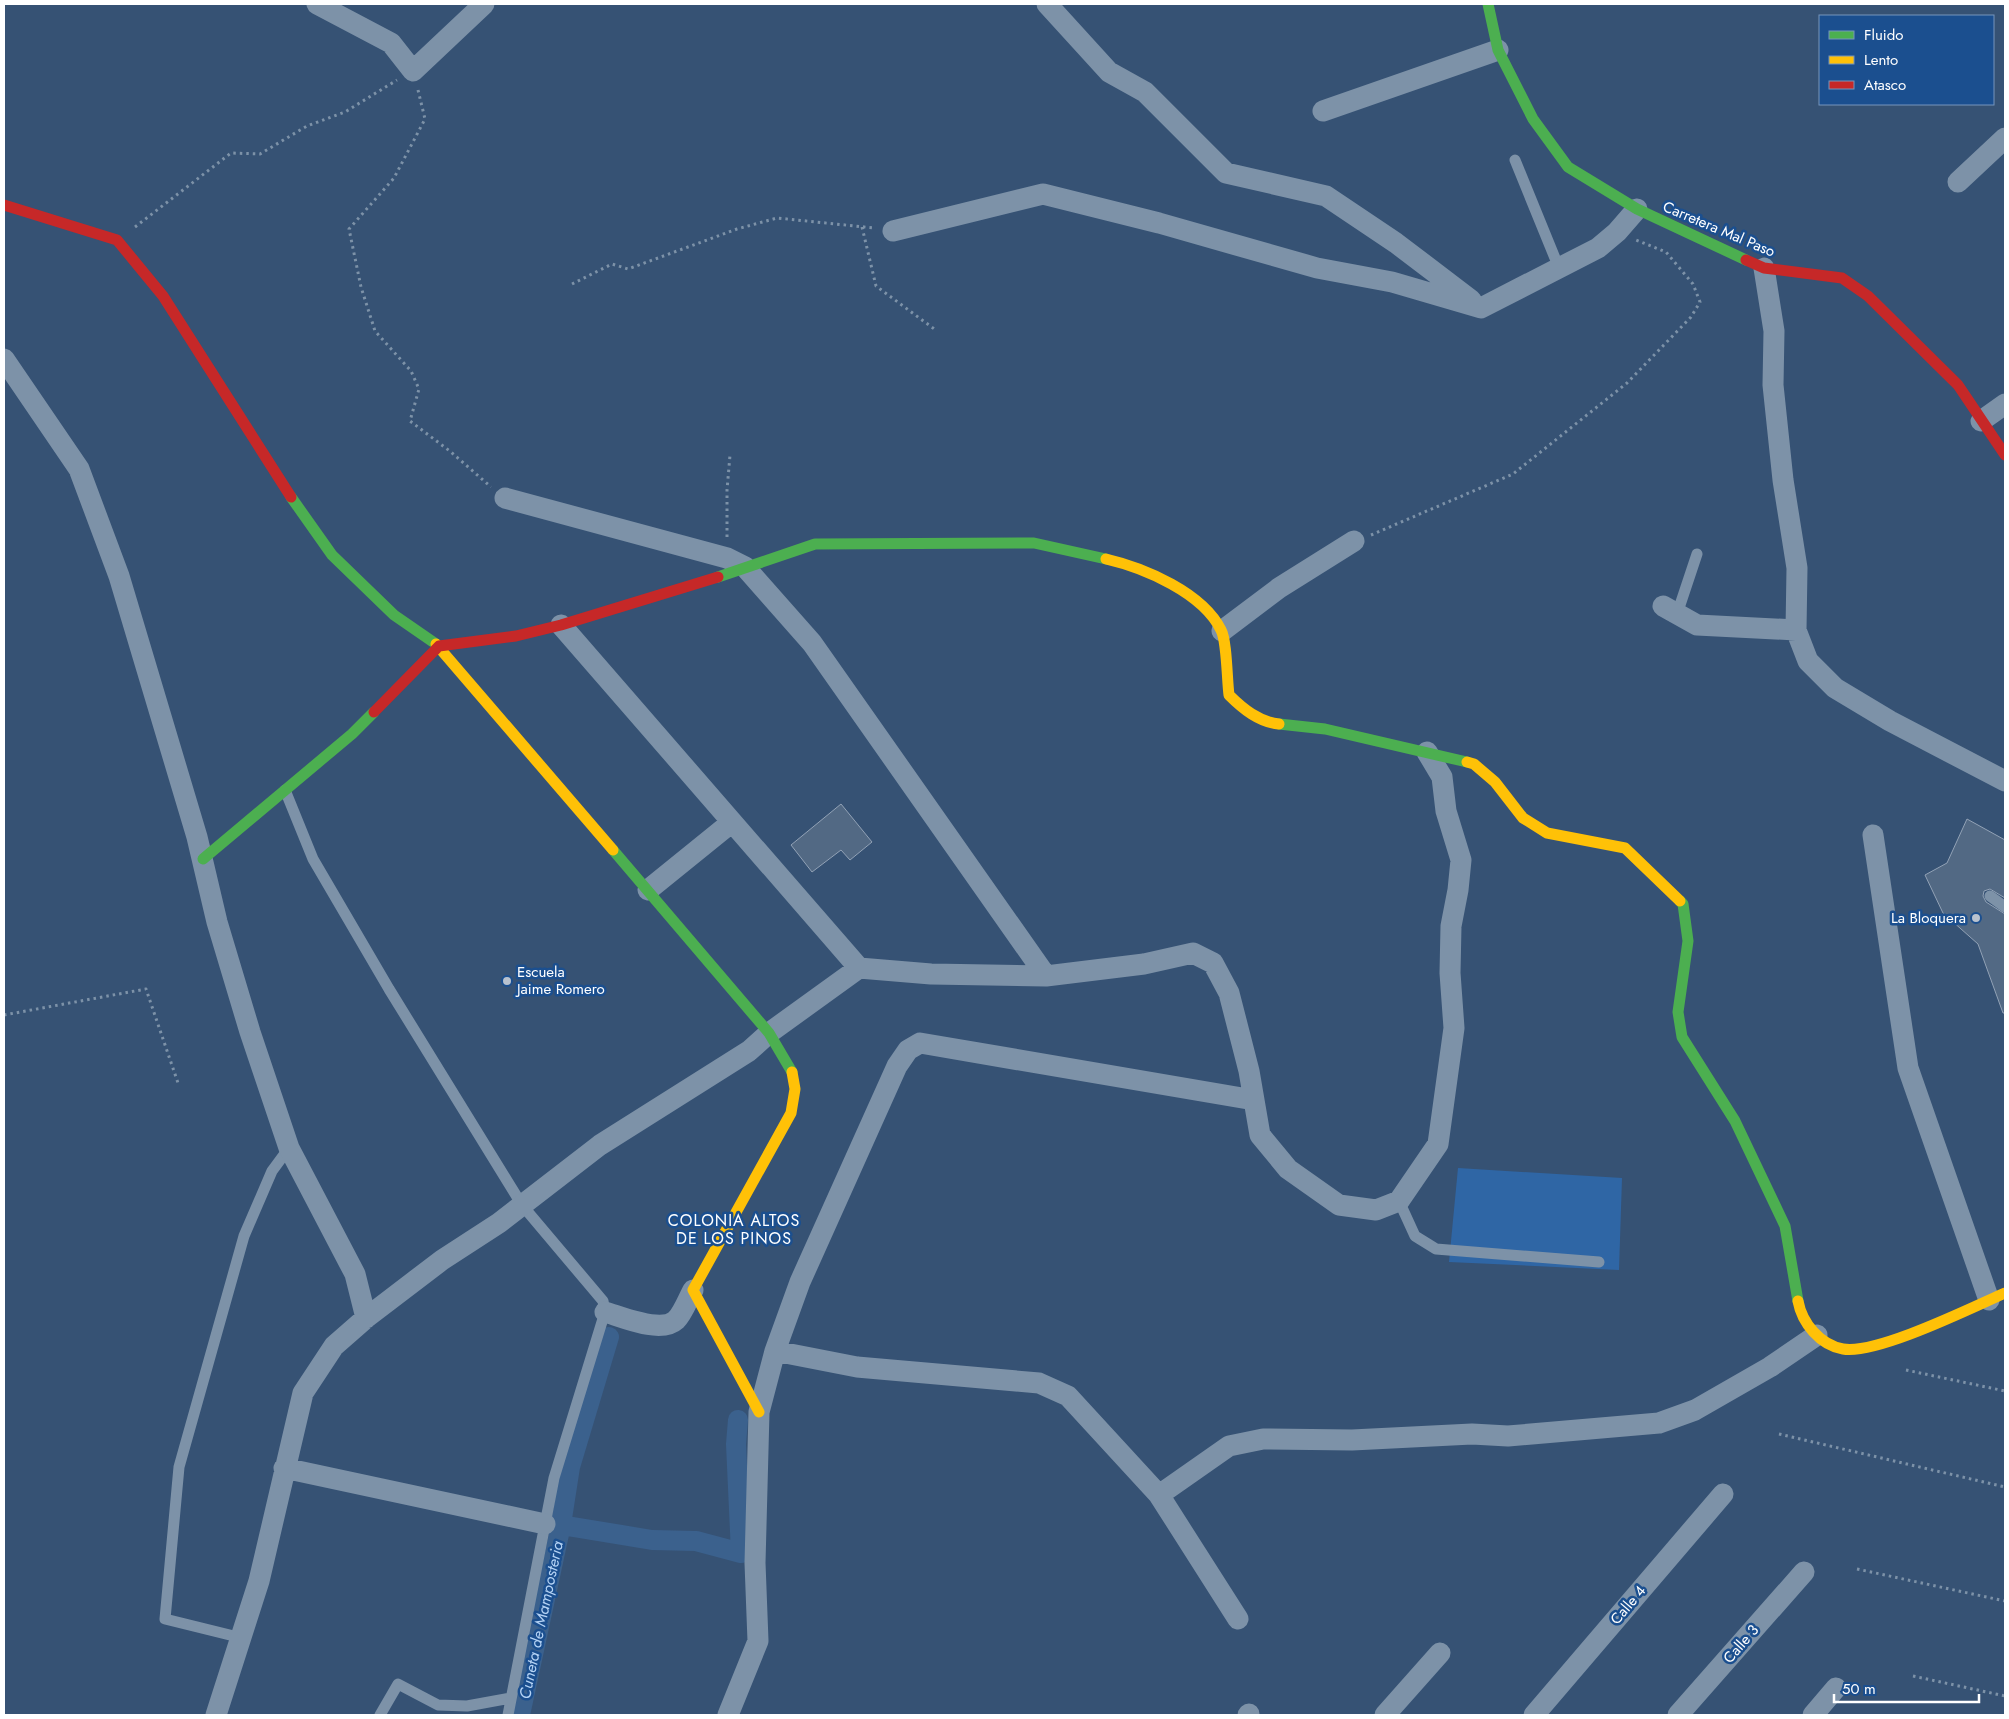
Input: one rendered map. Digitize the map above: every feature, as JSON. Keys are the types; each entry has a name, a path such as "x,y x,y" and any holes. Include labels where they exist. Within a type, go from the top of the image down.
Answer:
{"street":[{"path":"317,4 391,42 413,71 484,4"},
{"path":"1047,4 1109,72 1144,92 1226,173 1326,196 1396,243 1481,308"},
{"name":"Carretera Mal Paso","path":"1488,4 1498,50 1533,119 1568,167 1637,209 1764,268 1842,278 1868,296 1958,385 2005,455"},
{"path":"1323,110 1498,50"},
{"path":"1958,182 2005,138"},
{"path":"893,231 1043,194 1159,223 1317,268 1392,282 1481,308 1598,248 1617,232 1637,209"},
{"path":"4,205 117,240 163,296 274,474 332,555 394,615 439,646 769,1033 791,1068 797,1084 791,1113 676,1320 666,1326 652,1325 605,1312"},
{"path":"1764,268 1774,332 1774,385 1783,480 1797,568 1796,630 1808,661 1835,688 1890,721 2005,781"},
{"path":"4,359 79,469 119,576 203,859 218,922 247,1022 289,1148 355,1274 366,1318"},
{"path":"1981,421 2005,404"},
{"path":"505,498 736,562 812,643 1046,976"},
{"path":"1222,631 1279,588 1354,541"},
{"path":"203,859 352,734 439,646 516,636 561,625 661,596 736,562 815,544 1034,543 1122,563 1169,581 1206,610 1222,631 1229,695 1245,710 1269,723 1325,729 1474,764 1495,782 1523,818 1547,833 1625,848 1683,904 1688,941 1678,1012 1682,1038 1735,1121 1785,1226 1798,1305 1808,1326 1827,1344 1843,1349 1862,1349 1936,1324 1997,1297 1908,1068 1872,835"},
{"path":"1670,610 1697,625 1796,630"},
{"path":"561,625 859,968"},
{"path":"216,1715 259,1581 303,1393 334,1346 366,1318 442,1260 522,1205 600,1145 749,1051 769,1033 859,968 931,974 1046,976 1144,964 1193,953 1213,963 1229,993 1249,1072 1260,1135 1288,1169 1339,1205 1376,1210 1399,1201 1438,1144 1454,1028 1450,974 1451,926 1458,890 1461,860 1446,810 1442,777 1427,752"},
{"path":"648,890 732,822"},
{"path":"728,1715 758,1641 755,1563 759,1412 776,1351 800,1282 897,1066 908,1050 920,1043 1254,1100"},
{"path":"693,1290 759,1412"},
{"path":"1159,1495 1229,1446 1263,1439 1352,1440 1472,1434 1508,1436 1659,1424 1695,1410 1770,1367 1817,1335"},
{"path":"776,1351 857,1368 1039,1383 1068,1396 1083,1410 1106,1440 1159,1495 1238,1619"},
{"path":"284,1468 545,1524"},
{"name":"Calle 4","path":"1534,1715 1723,1494"},
{"name":"Calle 3","path":"1678,1715 1804,1572"},
{"path":"1385,1715 1440,1653"},
{"path":"1813,1715 1836,1688"}],"lane":[{"path":"1515,160 1559,268"},
{"path":"1670,610 1697,554"},
{"path":"285,790 313,859 389,989 522,1205 603,1301 605,1312 554,1478 508,1715"},
{"path":"1990,896 2005,907"},
{"path":"242,1638 165,1619 179,1467 244,1236 272,1171 289,1148"},
{"path":"1399,1201 1415,1236 1436,1249 1599,1262"},
{"path":"380,1715 398,1684 438,1705 467,1706 511,1698"}],"path":[{"path":"117,240 231,153 260,154 307,126 345,112 413,71 424,118 394,178 348,229 360,287 375,331 411,371 419,389 410,421 451,452 505,498"},
{"path":"572,284 612,264 628,269 737,229 777,218 893,231"},
{"path":"862,227 876,286 937,331"},
{"path":"1354,541 1394,526 1513,474 1627,383 1691,317 1700,302 1693,284 1666,252 1617,232"},
{"path":"730,455 727,490 736,562"},
{"path":"4,1015 146,989 178,1083"},
{"path":"1906,1370 2005,1391"},
{"path":"1779,1434 2005,1487"},
{"path":"1857,1569 2005,1601"},
{"path":"1913,1676 2005,1696"}],"shaded area":[{"path":"1458,1168 1622,1178 1619,1270 1449,1262"}],"building":[{"path":"841,804 872,842 850,860 841,850 812,872 791,845"},
{"name":"La Bloquera","path":"1967,819 2005,840 2005,898 1990,889 1984,891 1983,896 1986,902 2005,914 2005,1013 2003,1013 1978,944 1943,913 1925,875 1947,863"}],"waterway":[{"name":"Cuneta de Mamposteria","path":"609,1337 570,1467 561,1525 652,1540 696,1541 741,1553 736,1444 738,1420"},
{"name":"Cuneta de Mamposteria","path":"520,1715 561,1525 550,1523"}],"traffic: fast":[{"path":"1488,4 1498,50 1533,119 1568,167 1637,209 1746,260"},
{"path":"291,497 332,555 394,615 436,644"},
{"path":"718,577 815,544 1034,543 1106,559"},
{"path":"203,859 352,734 374,712"},
{"path":"1279,724 1325,729 1467,762"},
{"path":"613,850 769,1033 792,1072"},
{"path":"1680,901 1683,904 1688,941 1678,1012 1682,1037 1735,1121 1785,1226 1798,1301"}],"traffic: slow":[{"path":"1106,559 1155,576 1187,594 1201,605 1212,617 1223,635 1229,695 1252,714 1265,721 1279,724"},
{"path":"436,644 613,850"},
{"path":"1467,762 1474,764 1495,782 1523,818 1547,833 1625,848 1680,901"},
{"path":"759,1412 693,1290 791,1113 795,1089 792,1072"},
{"path":"1798,1301 1803,1317 1813,1332 1820,1338 1835,1347 1858,1349 1877,1345 1924,1329 2005,1293"}],"traffic: jam":[{"path":"4,205 117,240 163,296 291,497"},
{"path":"1746,260 1764,268 1842,278 1868,296 1958,385 2005,455"},
{"path":"374,712 439,646 516,636 561,625 718,577"}],"place":[{"name":"La Bloquera","path":"1976,918"},
{"name":"Escuela Jaime Romero","path":"507,981"}],"district":[{"name":"COLONIA ALTOS DE LOS PINOS","path":"734,1229"}]}
